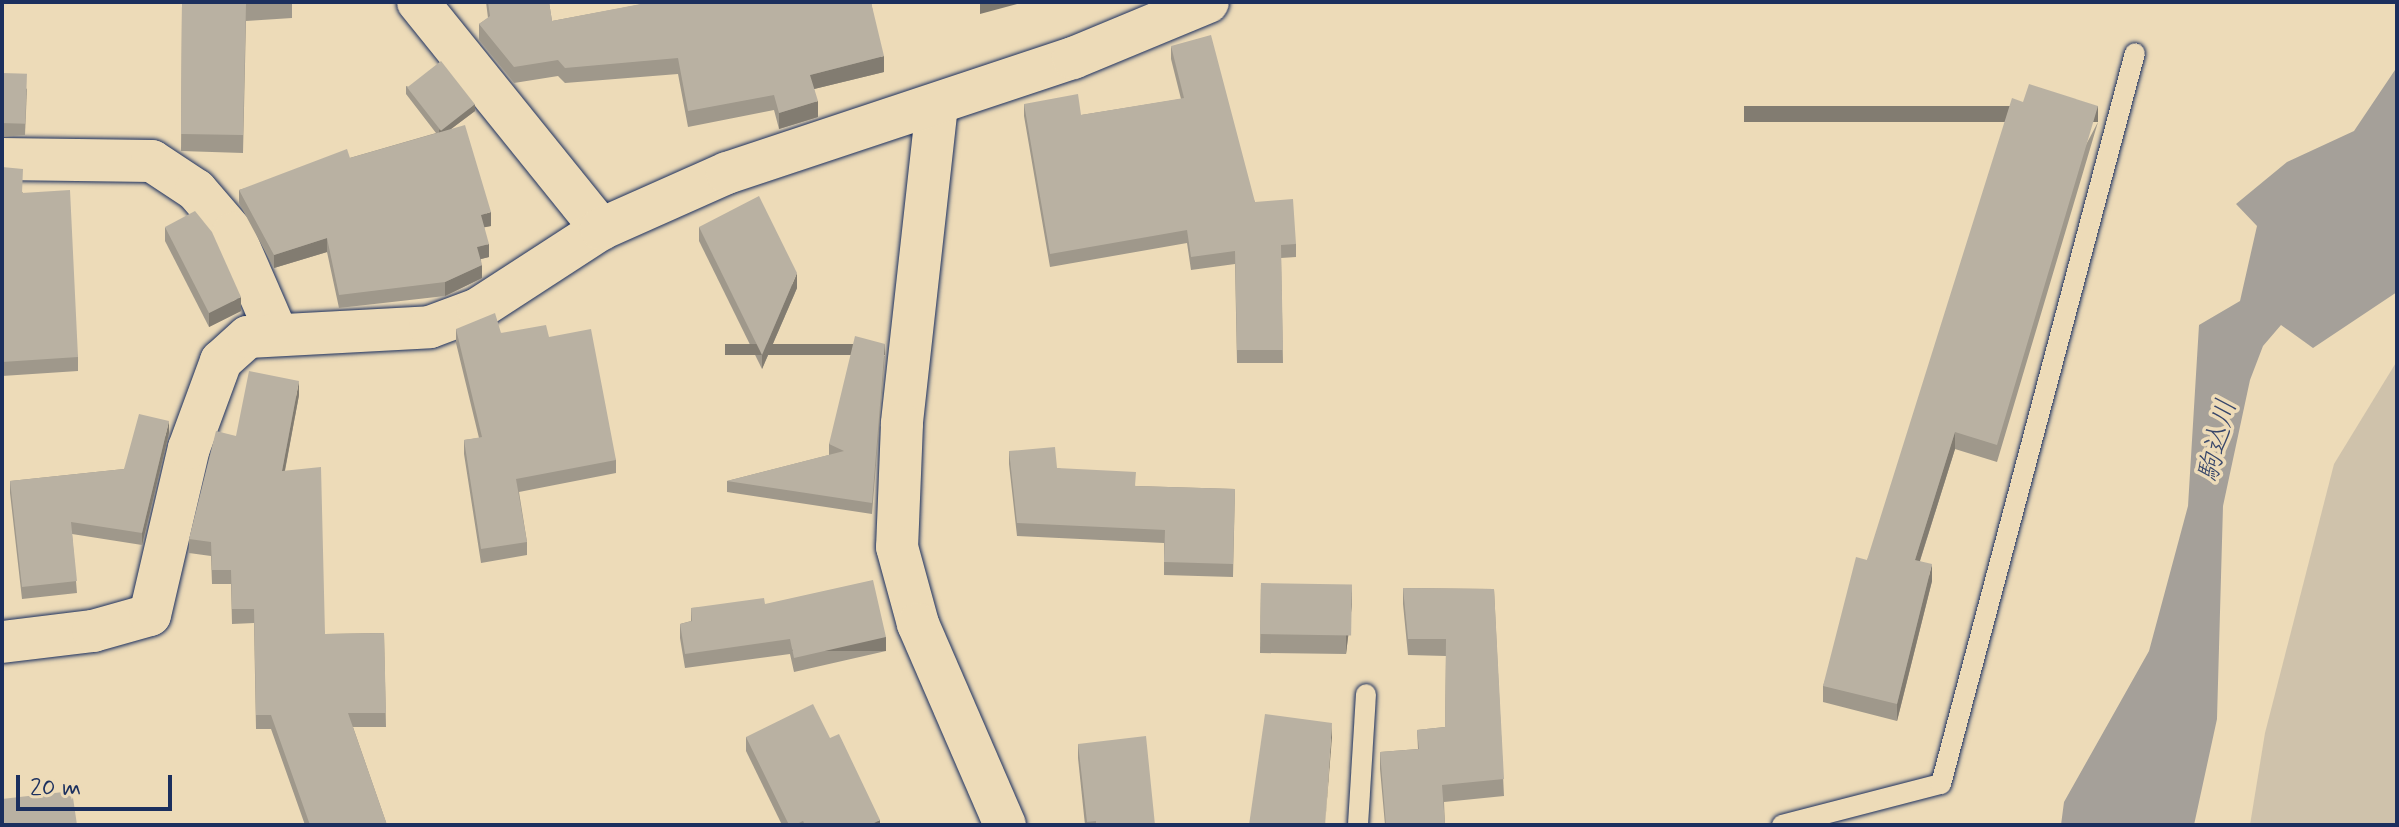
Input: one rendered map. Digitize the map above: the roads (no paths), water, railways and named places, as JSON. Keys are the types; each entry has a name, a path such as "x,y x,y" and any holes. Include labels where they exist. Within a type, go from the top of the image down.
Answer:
{"street":[{"path":"418,2 601,229"},
{"path":"2,642 93,631 150,615 189,448 221,361 248,337 277,334 353,336 430,327 478,309 601,229 727,173 937,105 1208,2"},
{"path":"937,105 902,424 897,547 918,624 1005,825"},
{"path":"2,159 152,161 196,190 233,233 277,334"}],"lane":[{"path":"1782,825 1941,784 2135,53"},
{"path":"1358,825 1366,694"}],"water":[{"name":"駒込川","path":"2397,67 2397,292 2313,348 2281,325 2263,346 2250,380 2223,506 2217,719 2194,825 2061,825 2064,802 2149,651 2188,506 2199,325 2240,301 2257,226 2236,204 2287,162 2354,131"}]}
